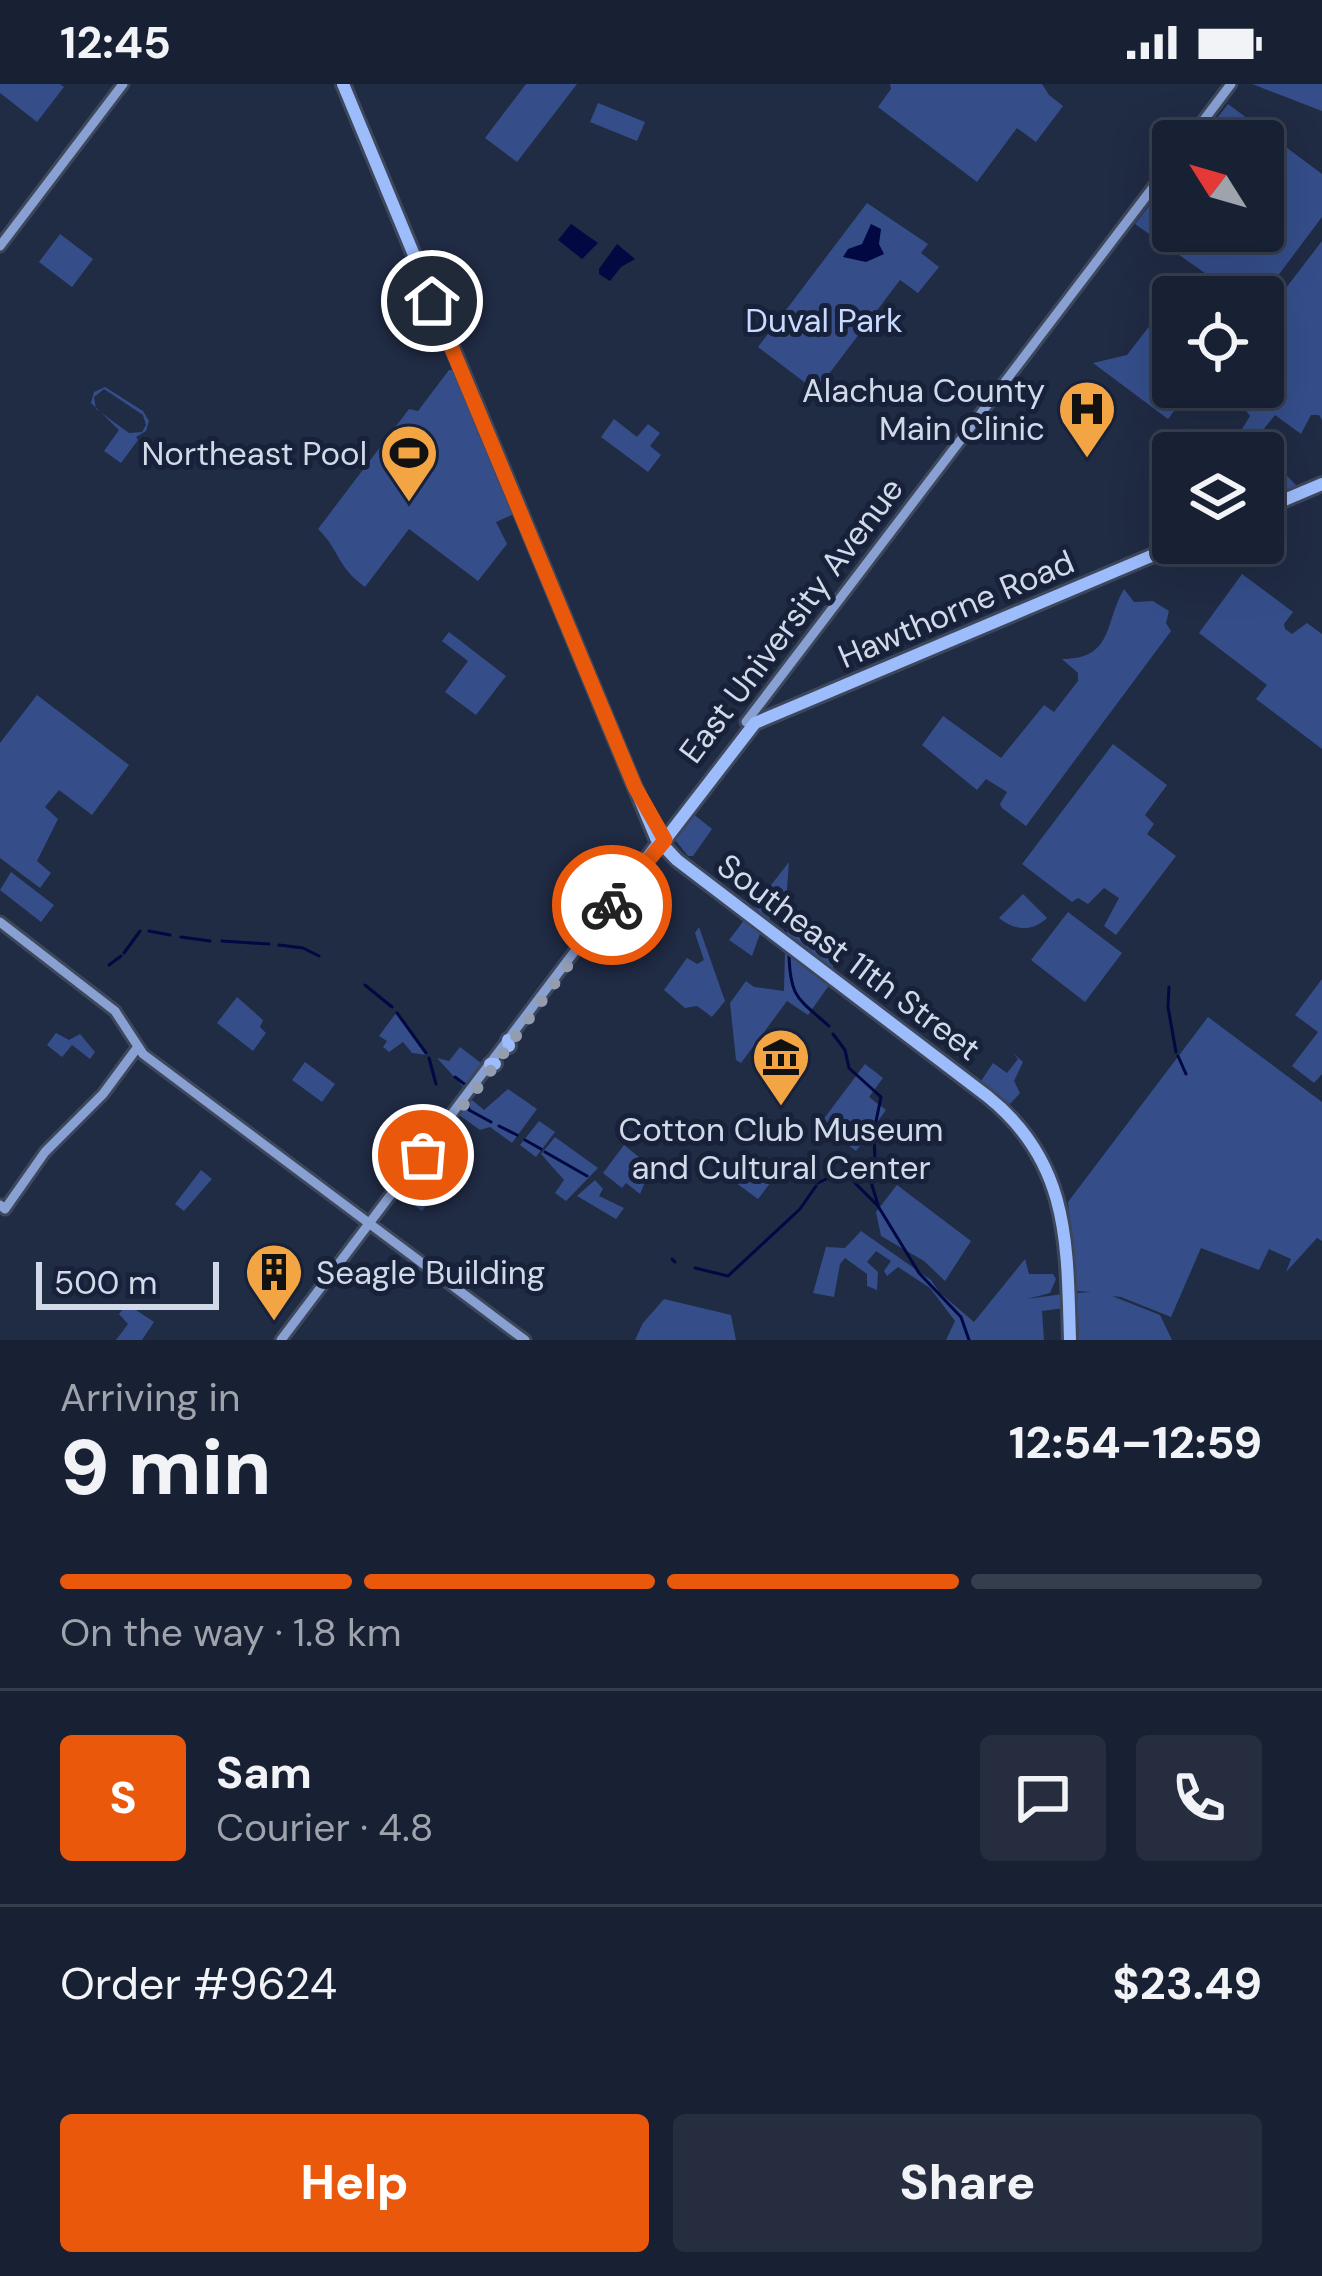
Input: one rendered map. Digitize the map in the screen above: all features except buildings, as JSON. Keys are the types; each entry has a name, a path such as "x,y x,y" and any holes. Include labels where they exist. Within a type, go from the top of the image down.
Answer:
{"highway":[{"path":"341,84 522,531 533,539 660,843"},
{"path":"341,84 522,531"},
{"path":"444,330 462,336 455,356"},
{"path":"1284,498 1322,482"},
{"name":"Hawthorne Road","path":"750,722 947,632 1152,550"},
{"name":"Hawthorne Road","path":"750,722 1152,555"},
{"name":"East University Avenue","path":"660,843 750,722"},
{"name":"East University Avenue","path":"660,843 750,722"},
{"path":"635,787 655,822 660,843"},
{"path":"655,822 665,826 674,819"},
{"name":"Southeast 11th Street","path":"660,843 975,1084"},
{"name":"Southeast 11th Street","path":"660,843 1009,1113 1049,1175 1062,1214 1069,1243 1072,1340"}],"main road":[{"path":"0,246 123,84"},
{"path":"1207,120 1234,84"},
{"name":"East University Avenue","path":"750,722 1152,192"},
{"name":"East University Avenue","path":"281,1340 660,843"},
{"path":"2,926 115,1011 137,1048 525,1340"},
{"path":"2,1207 103,1094 137,1048"}],"green space":[{"path":"0,84 64,87 37,122 0,93"},
{"path":"526,84 577,84 517,162 485,138"},
{"path":"890,84 1042,84 1063,106 1036,142 1017,128 977,182 878,107"},
{"path":"1252,84 1322,84 1322,111"},
{"path":"598,103 645,122 637,141 590,122"},
{"path":"1228,104 1249,120 1215,120"},
{"path":"1284,146 1322,174 1322,217 1278,276 1209,276 1175,252 1284,252"},
{"path":"1152,202 1152,236 1135,224"},
{"name":"Duval Park","path":"867,203 928,244 921,253 939,267 918,293 900,280 816,391 758,347"},
{"path":"60,234 93,259 72,287 39,262"},
{"path":"1322,241 1322,420 1311,415 1301,434 1275,415 1262,432 1240,432 1250,416 1244,408 1284,408 1284,291"},
{"path":"1152,323 1152,407 1093,363 1127,355"},
{"path":"453,370 514,514 496,522 507,544 478,581 409,529 365,587 318,529 409,409 418,411"},
{"path":"105,387 143,411 149,421 146,431 136,437 121,463 104,451 119,430 101,413 129,433 142,432 143,415 104,389 94,397 96,408 91,403 94,392"},
{"path":"1153,408 1176,408 1168,419"},
{"path":"614,419 637,437 648,424 660,433 650,446 661,455 648,472 601,437"},
{"path":"1284,473 1297,486 1284,491"},
{"path":"1242,574 1293,612 1285,629 1292,634 1307,623 1322,634 1322,749 1256,699 1267,685 1199,633"},
{"path":"1124,589 1134,602 1153,601 1169,611 1166,623 1171,631 1026,826 1002,808 1007,792 986,779 977,790 922,745 943,716 1001,758 1044,705 1054,712 1078,681 1078,673 1062,659 1091,653 1099,646"},
{"path":"449,632 506,676 476,715 445,692 468,661 442,641"},
{"path":"37,695 129,765 92,815 59,790 45,807 58,819 37,861 51,873 40,888 0,858 0,743"},
{"path":"1113,744 1167,785 1145,815 1154,824 1147,834 1176,856 1116,935 1104,926 1119,898 1104,888 1088,904 1078,898 1072,902 1022,864"},
{"path":"692,813 712,829 693,856 688,856 672,836"},
{"path":"789,862 785,916 775,911 769,920 754,907"},
{"path":"11,872 54,905 41,922 0,890"},
{"path":"1023,894 1047,918 1029,928 999,918"},
{"path":"795,907 848,947 832,968 785,932"},
{"path":"1068,912 1122,953 1085,1002 1031,960"},
{"path":"745,919 761,931 752,956 729,940"},
{"path":"699,927 725,1001 712,1017 697,1006 685,1008 664,990 687,958 697,964 704,960 695,933"},
{"path":"785,950 830,984 808,1015 787,1001 741,1063 736,1060 730,1003 746,981 754,987 784,991"},
{"path":"1322,979 1322,1074 1314,1083 1292,1066 1318,1032 1295,1015"},
{"path":"237,997 263,1020 260,1027 266,1033 253,1051 217,1023"},
{"path":"396,1013 427,1055 412,1053 403,1042 389,1052 383,1047 387,1041 379,1036"},
{"path":"1208,1017 1322,1102 1322,1241 1317,1238 1286,1272 1291,1259 1269,1249 1259,1270 1201,1248 1171,1317 1112,1296 1160,1315 1172,1340 1079,1340 1077,1293 1091,1292 1077,1291 1068,1202"},
{"path":"56,1033 69,1040 80,1034 95,1052 90,1059 72,1045 62,1057 47,1045"},
{"path":"460,1047 485,1066 466,1090 437,1058 449,1061"},
{"path":"1013,1053 1023,1062 1014,1081 1020,1093 1010,1104 981,1081 993,1063 1007,1073 1018,1059"},
{"path":"305,1062 335,1084 322,1102 292,1080"},
{"path":"865,1064 883,1078 869,1097 886,1110 856,1151 820,1124"},
{"path":"508,1089 537,1109 512,1143 490,1127 480,1130 459,1115 472,1100 484,1110"},
{"path":"539,1121 555,1132 536,1157 520,1145"},
{"path":"555,1137 598,1168 566,1201 555,1193 564,1180 541,1154"},
{"path":"624,1145 644,1161 637,1171 631,1171 645,1182 640,1194 626,1183 622,1188 603,1173"},
{"path":"752,1153 778,1173 758,1199 732,1180"},
{"path":"201,1170 212,1179 184,1211 175,1204"},
{"path":"413,1176 436,1193 422,1211 399,1194"},
{"path":"595,1180 603,1189 599,1196 624,1208 616,1219 577,1196"},
{"path":"897,1185 971,1241 945,1281 924,1261 881,1236 876,1212"},
{"path":"861,1231 931,1280 974,1322 1025,1259 1029,1274 1053,1274 1056,1279 1050,1293 1027,1299 1063,1294 1064,1308 1042,1311 1044,1340 946,1340 955,1321 930,1288 898,1267 887,1276 884,1271 891,1261 876,1251 867,1262 878,1272 877,1290 867,1286 867,1274 845,1258 834,1297 813,1293 826,1247 845,1248"},
{"path":"664,1299 731,1315 736,1340 635,1340"},
{"path":"127,1304 154,1322 142,1340 116,1340 128,1324 119,1314"}],"shaded area":[{"path":"571,224 598,243 582,259 558,240"},
{"path":"871,224 881,229 879,244 884,254 866,262 843,257 848,249 862,244"},
{"path":"617,244 635,259 610,281 599,269"}],"waterway":[{"path":"124,953 140,931"},
{"path":"149,931 170,935"},
{"path":"181,937 210,941"},
{"path":"222,941 269,944"},
{"path":"279,945 319,956"},
{"path":"789,954 798,997 829,1026"},
{"path":"109,965 121,956"},
{"path":"365,985 392,1007"},
{"path":"1169,987 1176,1052"},
{"path":"397,1013 426,1053"},
{"path":"833,1034 845,1050 849,1068 881,1097 874,1131 875,1163"},
{"path":"1178,1056 1186,1074"},
{"path":"429,1058 436,1084"},
{"path":"455,1077 467,1086"},
{"path":"468,1104 469,1110 491,1122"},
{"path":"499,1126 517,1135"},
{"path":"525,1140 541,1149"},
{"path":"545,1152 587,1176"},
{"path":"875,1170 871,1182 878,1205"},
{"path":"818,1183 836,1174 851,1179 878,1206 919,1273 961,1317 969,1340"},
{"path":"695,1268 728,1276 800,1209 816,1186"},
{"path":"672,1259 675,1262"}],"way so far":[{"path":"423,1155 612,905"}],"place":[{"name":"Alachua County Main Clinic","path":"1087,460"},
{"name":"Northeast Pool","path":"409,504"},
{"name":"Cotton Club Museum and Cultural Center","path":"781,1108"},
{"name":"Seagle Building","path":"274,1323"}],"route":[{"path":"432,301 635,787 665,840 612,905"}]}
